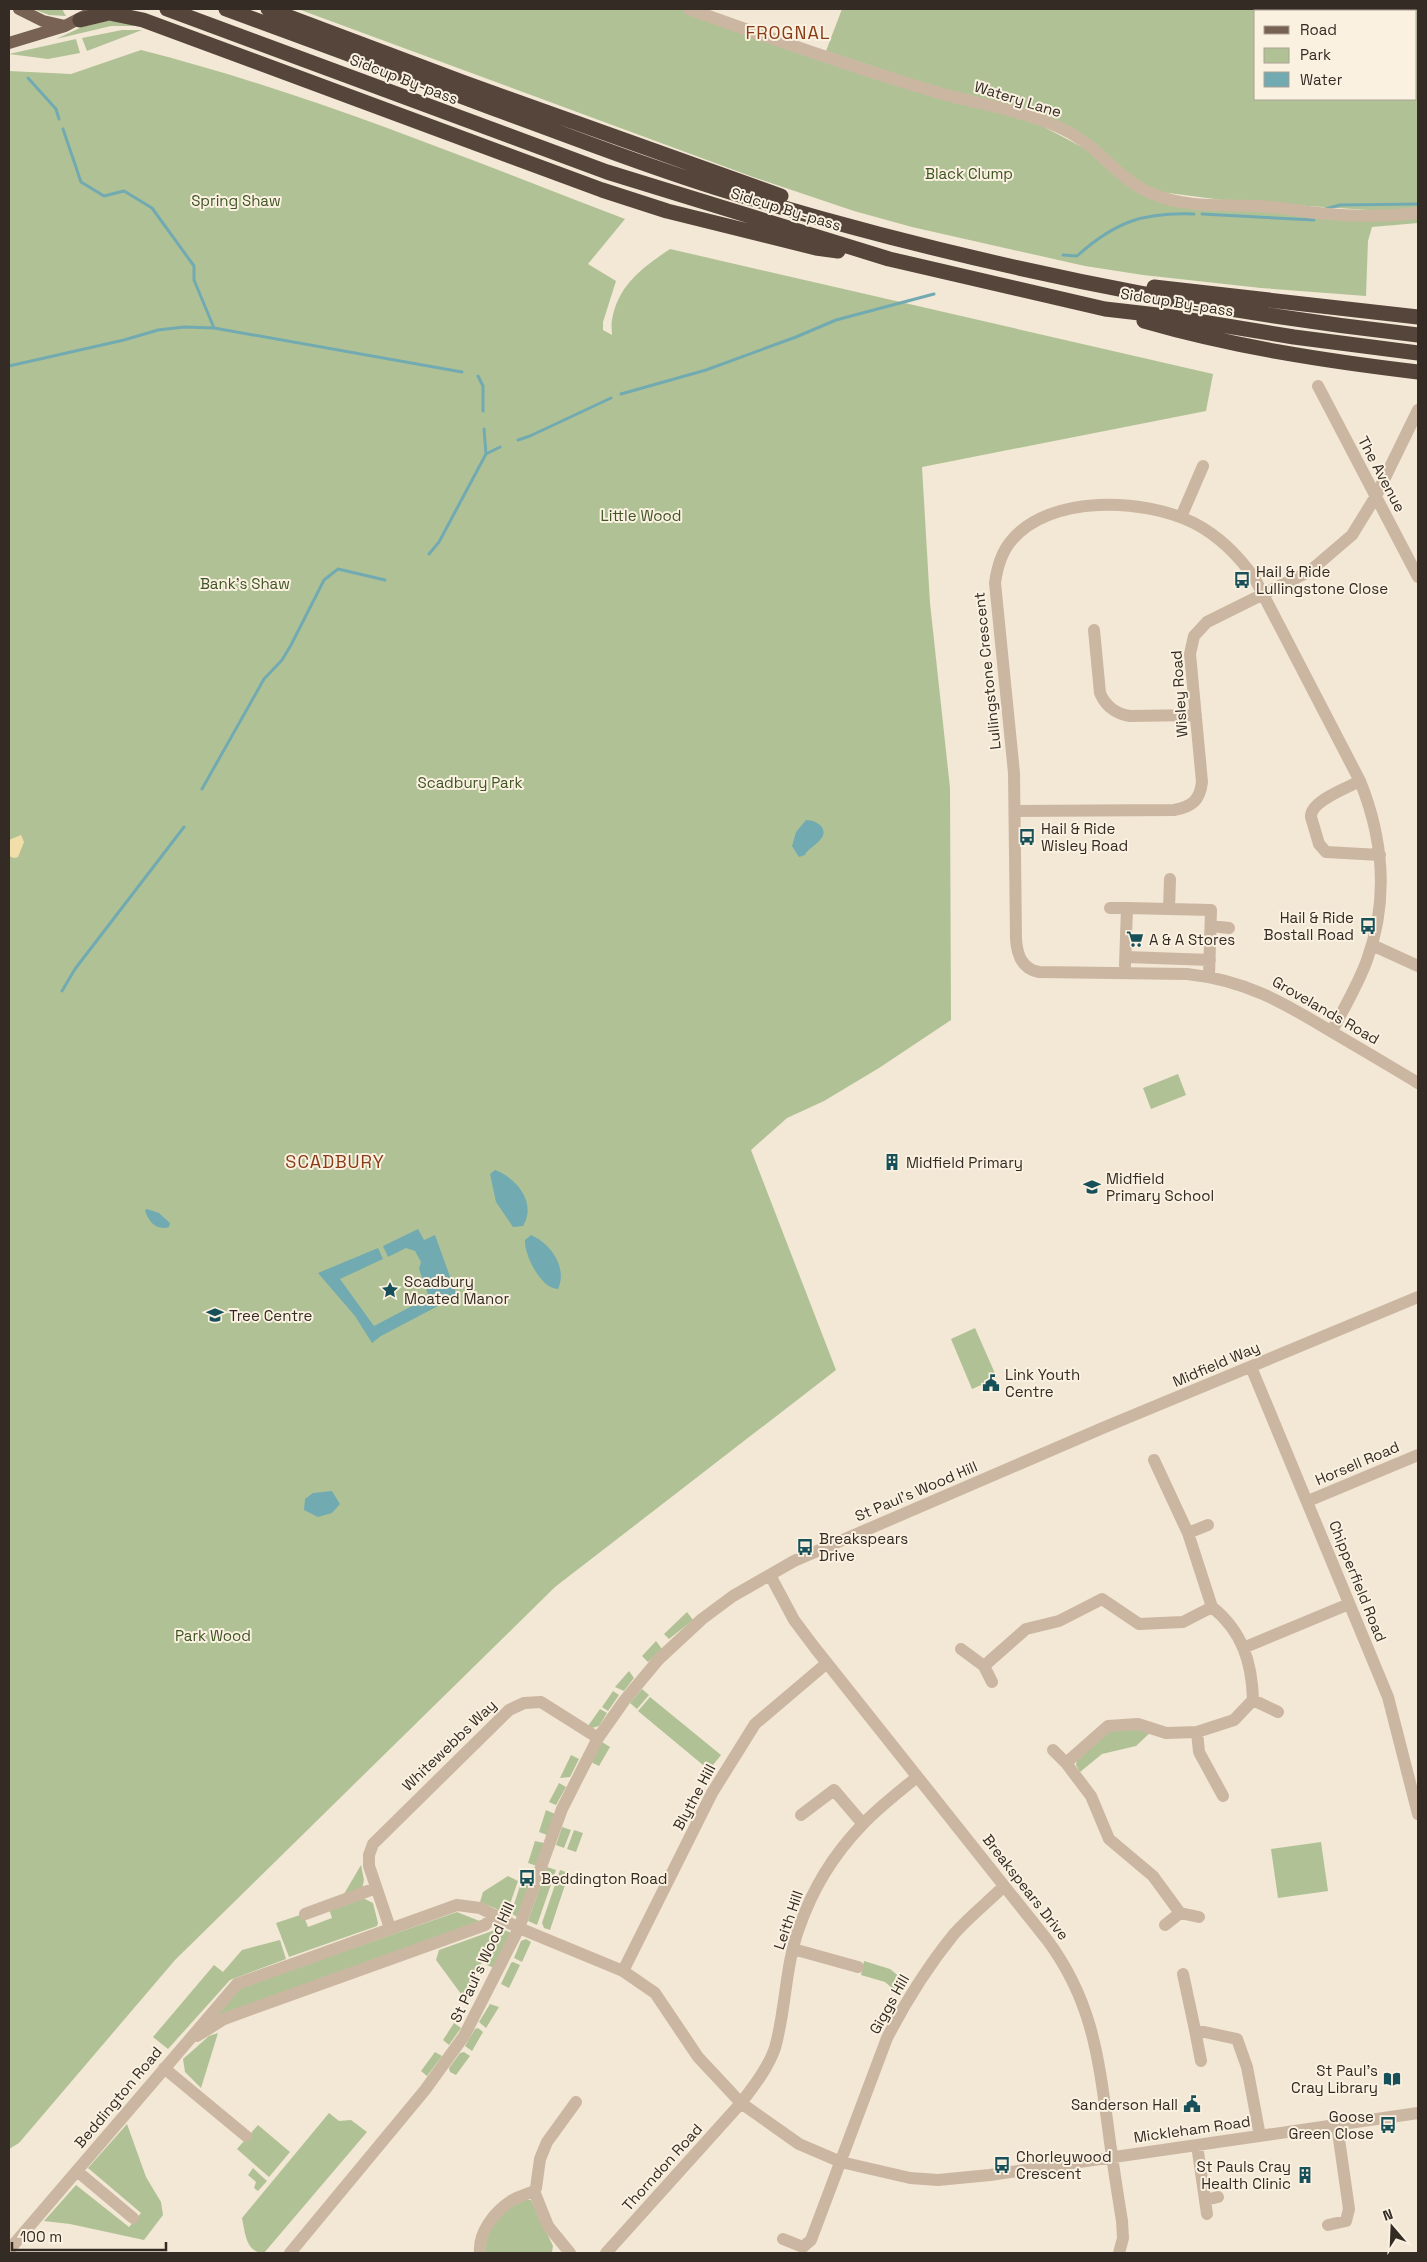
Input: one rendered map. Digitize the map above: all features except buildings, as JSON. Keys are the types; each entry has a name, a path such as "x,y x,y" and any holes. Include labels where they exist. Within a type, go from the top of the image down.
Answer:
{"highway":[{"name":"Sidcup By-pass","path":"168,9 589,166 890,260 1104,309 1166,316 1303,339 1418,353"},
{"name":"Sidcup By-pass","path":"226,9 608,151 730,192 908,241 1140,294 1296,320 1418,335"},
{"path":"268,9 726,178 858,221 908,241"},
{"path":"80,20 109,13 143,20 602,190 667,211 816,248 890,260"},
{"path":"1079,281 1198,291 1418,317"},
{"path":"1104,309 1164,327 1291,355 1418,372"}],"main road":[{"path":"19,9 43,21 65,26"},
{"path":"9,42 65,26 80,20 96,9"}],"street":[{"name":"Watery Lane","path":"689,9 824,57 941,93 1044,121 1065,130 1090,146 1135,185 1152,194 1175,202 1214,206 1271,207 1318,213 1391,216 1418,213"},
{"name":"The Avenue","path":"1318,386 1418,577"},
{"name":"Wisley Road","path":"1015,810 1174,810 1186,808 1195,802 1201,793 1202,782 1190,654 1194,636 1207,622 1310,571 1352,535 1376,496 1418,410"},
{"path":"1181,517 1203,466"},
{"name":"Lullingstone Crescent","path":"1033,971 1020,959 1016,949 1014,772 995,594 997,571 1005,549 1019,532 1040,518 1081,508 1108,504 1140,506 1181,517 1206,530 1230,549 1246,567 1263,594 1360,781 1374,820 1380,855 1379,913 1372,945 1359,979 1332,1031"},
{"path":"1094,630 1100,693 1103,700 1113,711 1121,715 1130,716 1196,715"},
{"path":"1360,781 1316,804 1310,812 1311,817 1319,844 1326,852 1380,855"},
{"path":"1169,909 1170,879"},
{"path":"1110,908 1211,910 1209,976"},
{"path":"1125,972 1127,908"},
{"path":"1211,926 1229,928"},
{"path":"1372,945 1418,966"},
{"path":"1126,956 1210,960"},
{"name":"Grovelands Road","path":"1033,971 1125,972 1209,976 1232,981 1280,1000 1418,1083"},
{"name":"Midfield Way","path":"1027,1461 1418,1297"},
{"name":"Chipperfield Road","path":"1251,1367 1388,1697 1418,1814"},
{"name":"Horsell Road","path":"1308,1502 1418,1454"},
{"path":"1066,1763 1108,1726 1138,1724 1166,1733 1196,1732 1234,1720 1253,1700 1252,1676 1243,1648 1227,1619 1212,1607 1188,1533 1154,1460"},
{"name":"St Paul's Wood Hill","path":"290,2253 426,2090 464,2036 519,1928 562,1809 598,1738 639,1683 678,1641 733,1596 770,1575 848,1538 1027,1461"},
{"path":"1188,1533 1208,1524"},
{"name":"Breakspears Drive","path":"770,1575 794,1620 1057,1953 1083,2004 1095,2042 1112,2157"},
{"path":"984,1666 1026,1629 1059,1621 1102,1599 1140,1624 1183,1622 1212,1607"},
{"path":"1243,1648 1349,1604"},
{"path":"961,1649 984,1666 992,1682"},
{"name":"Blythe Hill","path":"623,1971 712,1793 755,1724 827,1663"},
{"path":"1253,1700 1278,1712"},
{"name":"Whitewebbs Way","path":"390,1928 376,1888 369,1860 371,1850 377,1839 513,1707 524,1702 541,1702 598,1738"},
{"path":"1196,1732 1199,1752 1223,1796"},
{"path":"1053,1750 1066,1763 1091,1796 1109,1839 1153,1876 1180,1913 1199,1917"},
{"name":"Leith Hill","path":"741,2103 759,2080 774,2048 793,1949 799,1928 817,1886 837,1855 863,1824 917,1777"},
{"path":"801,1815 834,1790 863,1824"},
{"name":"Giggs Hill","path":"782,2239 803,2247 811,2240 886,2038 914,1988 955,1933 1004,1886"},
{"path":"305,1914 376,1888"},
{"name":"Beddington Road","path":"9,2250 237,1984 457,1905 472,1906 519,1928"},
{"path":"1165,1925 1180,1913"},
{"name":"Beddington Road","path":"184,2044 224,2019 485,1925 495,1916"},
{"name":"Mickleham Road","path":"519,1928 623,1971 655,1993 698,2057 741,2103 800,2144 841,2162 910,2178 938,2180 990,2175 1418,2113"},
{"path":"793,1949 858,1967"},
{"path":"1183,1974 1201,2061"},
{"path":"1195,2030 1236,2040 1247,2067 1260,2136"},
{"path":"164,2068 246,2136"},
{"path":"480,2253 479,2244 486,2226 509,2202 534,2191 537,2185 540,2159 547,2142 576,2102"},
{"name":"Thorndon Road","path":"606,2253 741,2103"},
{"path":"1328,2225 1346,2221 1349,2209 1337,2125"},
{"path":"1198,2145 1207,2214"},
{"path":"1112,2157 1122,2221 1123,2238 1119,2253"},
{"name":"Beddington Road","path":"77,2172 134,2218"},
{"path":"534,2191 545,2221 562,2251"},
{"path":"1205,2200 1218,2197"}],"green space":[{"path":"33,9 62,9 66,16 49,15"},
{"name":"Black Clump","path":"298,9 696,9 1042,126 1086,149 1150,199 1418,218 1418,223 1372,227 1368,241 1366,296 1261,288 1143,275 1085,266 912,227 854,211 753,177"},
{"path":"842,9 1418,9 1418,207 1398,212 1230,201 1153,191 1137,182 1092,142 942,89 826,51"},
{"path":"105,21 118,21 137,26 111,26 56,39 82,27"},
{"path":"122,30 142,30 87,51 82,38"},
{"path":"76,39 80,53 48,59 9,54"},
{"name":"Scadbury Park","path":"141,50 203,67 325,106 625,219 588,264 616,281 603,322 603,330 612,335 615,308 626,287 650,263 670,249 1213,374 1206,411 922,467 930,603 950,788 951,1020 879,1068 824,1101 787,1118 751,1150 836,1370 555,1587 175,1960 19,2143 9,2149 9,71 71,74"},
{"path":"1178,1074 1186,1095 1151,1109 1143,1088"},
{"path":"975,1328 997,1378 972,1389 951,1339"},
{"path":"687,1612 693,1620 669,1639 664,1634"},
{"path":"656,1641 662,1649 648,1662 642,1656"},
{"path":"629,1671 634,1678 624,1691 615,1687"},
{"path":"642,1689 649,1695 637,1709 630,1703"},
{"path":"613,1691 619,1695 608,1711 602,1707"},
{"path":"650,1697 721,1755 709,1770 638,1711"},
{"path":"600,1709 607,1713 599,1726 592,1728 588,1726"},
{"path":"1136,1728 1152,1731 1136,1746 1102,1754 1080,1772 1076,1765 1077,1759 1110,1731"},
{"path":"602,1742 610,1747 599,1766 591,1762"},
{"path":"571,1755 579,1759 570,1777 560,1778"},
{"path":"559,1783 566,1787 556,1805 549,1802"},
{"path":"546,1810 555,1814 547,1835 539,1832"},
{"path":"562,1827 571,1830 564,1848 556,1845"},
{"path":"574,1830 583,1833 576,1852 567,1849"},
{"path":"535,1841 544,1843 537,1866 528,1863"},
{"path":"1321,1842 1328,1891 1278,1898 1271,1849"},
{"path":"361,1865 364,1880 362,1889 344,1894"},
{"path":"547,1867 556,1870 537,1925 528,1921"},
{"path":"560,1870 569,1873 550,1930 544,1928 542,1923"},
{"path":"508,1876 518,1881 509,1907 501,1911 480,1902 483,1892"},
{"path":"521,1883 529,1886 517,1917 511,1913"},
{"path":"363,1898 373,1903 377,1926 289,1957 276,1923 303,1914 308,1927 332,1918 329,1909"},
{"path":"457,1912 482,1922 207,2023 239,1988"},
{"path":"503,1929 511,1933 494,1968 487,1965"},
{"path":"495,1930 498,1931 464,1998 436,1960 439,1950"},
{"path":"526,1939 531,1942 522,1962 514,1958 521,1941"},
{"path":"280,1940 286,1959 230,1980 168,2049 153,2037 214,1965 223,1972 242,1950"},
{"path":"864,1961 890,1969 907,1983 899,1994 885,1982 861,1975"},
{"path":"513,1962 520,1965 509,1988 501,1984"},
{"path":"490,2004 499,2007 486,2028 479,2022"},
{"path":"454,2023 461,2028 449,2045 443,2040"},
{"path":"478,2028 483,2032 472,2051 465,2046 475,2029"},
{"path":"218,2033 201,2088 185,2072 183,2059 209,2036"},
{"path":"435,2052 442,2056 427,2076 421,2071"},
{"path":"464,2052 470,2056 456,2075 450,2072 449,2068 460,2053"},
{"path":"329,2113 339,2121 351,2120 367,2132 264,2253 253,2250 247,2241 242,2218"},
{"path":"127,2124 146,2177 161,2202 163,2215 144,2240 70,2224 44,2221 76,2185 129,2227 141,2213 88,2168"},
{"path":"258,2125 290,2152 269,2177 237,2149"},
{"path":"253,2168 267,2181 258,2191 254,2188 256,2182 248,2175"},
{"path":"524,2200 531,2200 553,2246 552,2252 484,2253 487,2234 495,2220"}],"sand":[{"path":"21,835 24,842 18,857 9,856 9,840"}],"water":[{"path":"806,820 816,822 821,826 823,835 805,855 799,857 792,846 796,832"},
{"path":"495,1170 511,1179 523,1192 528,1209 523,1226 513,1227 496,1202 490,1174"},
{"path":"145,1210 159,1213 170,1223 169,1227 157,1227 146,1214"},
{"path":"418,1229 424,1240 435,1235 457,1296 381,1336 372,1343 355,1316 318,1273 378,1248 383,1259 340,1279 374,1326 429,1297 419,1269 421,1262 415,1251 406,1248 388,1257 383,1246"},
{"path":"531,1235 551,1250 559,1264 561,1272 558,1289 552,1288 540,1277 527,1254 525,1240"},
{"path":"332,1491 340,1504 332,1513 318,1517 304,1510 305,1499 313,1493"}],"waterway":[{"path":"28,78 56,109 59,119"},
{"path":"63,129 81,182 104,196 124,191 152,208 194,266 194,280 214,328 462,372"},
{"path":"1325,209 1340,205 1418,204"},
{"path":"1063,255 1077,256 1117,227 1145,217 1194,214"},
{"path":"1202,214 1314,220"},
{"path":"621,394 706,370 796,337 836,320 934,294"},
{"path":"9,366 124,340 158,330 184,327 214,328"},
{"path":"478,376 483,386 483,411"},
{"path":"518,440 611,398"},
{"path":"484,429 486,454"},
{"path":"429,554 439,542 486,454 500,447"},
{"path":"202,789 264,679 282,660 291,645 324,580 338,569 385,580"},
{"path":"62,991 75,969 184,827"}],"place":[{"name":"Hail & Ride Lullingstone Close","path":"1242,580"},
{"name":"Hail & Ride Wisley Road","path":"1027,837"},
{"name":"Hail & Ride Bostall Road","path":"1368,926"},
{"name":"A & A Stores","path":"1135,939"},
{"name":"Midfield Primary","path":"892,1162"},
{"name":"Midfield Primary School","path":"1092,1187"},
{"name":"Scadbury Moated Manor","path":"390,1290"},
{"name":"Tree Centre","path":"215,1315"},
{"name":"Link Youth Centre","path":"991,1383"},
{"name":"Breakspears Drive","path":"805,1547"},
{"name":"Beddington Road","path":"527,1878"},
{"name":"St Paul's Cray Library","path":"1392,2079"},
{"name":"Sanderson Hall","path":"1192,2104"},
{"name":"Goose Green Close","path":"1388,2125"},
{"name":"Chorleywood Crescent","path":"1002,2165"},
{"name":"St Pauls Cray Health Clinic","path":"1305,2175"}],"district":[{"name":"FROGNAL","path":"788,32"},
{"name":"SCADBURY","path":"335,1161"}],"park label":[{"name":"Spring Shaw","path":"236,200"},
{"name":"Little Wood","path":"641,515"},
{"name":"Bank's Shaw","path":"245,583"},
{"name":"Park Wood","path":"213,1635"}]}
